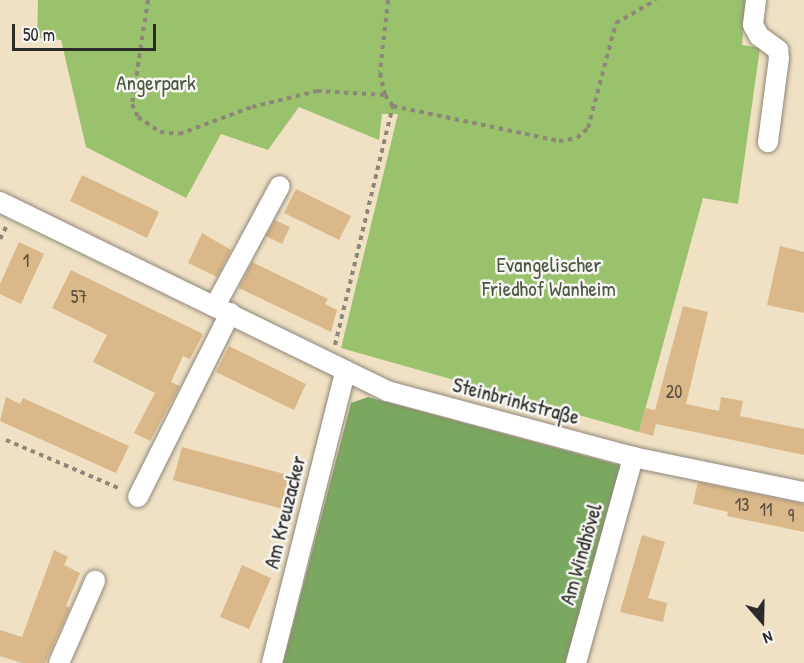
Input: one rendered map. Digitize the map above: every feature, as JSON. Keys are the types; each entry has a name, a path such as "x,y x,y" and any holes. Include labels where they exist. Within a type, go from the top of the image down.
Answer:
{"street":[{"path":"756,0 753,25 759,36 778,50 779,57 768,142"},
{"path":"138,497 280,186"},
{"name":"Steinbrinkstraße","path":"0,202 387,391 633,457 804,492"},
{"name":"Am Kreuzacker","path":"272,663 338,368"},
{"name":"Am Windhövel","path":"576,663 633,457"},
{"path":"59,663 95,581"}],"path":[{"path":"148,0 132,104 138,117 160,132 179,134 252,107 317,91 385,95"},
{"path":"388,0 380,73 385,95 393,106 559,141 577,138 588,128 616,23 656,0"},
{"path":"338,368 393,106"},
{"path":"6,440 138,497"}],"green space":[{"path":"38,0 746,0 742,45 760,48 738,204 703,198 639,432 341,348 398,114 382,114 379,140 299,107 268,150 221,134 186,198 86,147 61,40 37,38"},
{"path":"368,397 622,466 567,663 283,663 351,403"}],"building":[{"path":"82,175 159,212 147,238 70,201"},
{"path":"296,189 351,216 339,240 284,213"},
{"path":"275,220 290,227 282,244 266,236"},
{"path":"202,233 231,250 217,277 188,263"},
{"path":"19,242 44,254 21,304 0,294 0,284"},
{"path":"780,246 804,252 804,313 767,305"},
{"path":"252,262 328,299 325,304 337,310 331,332 239,288"},
{"path":"71,270 203,334 190,359 183,356 171,382 180,386 150,441 134,433 155,393 93,362 107,335 52,308"},
{"path":"683,306 708,312 686,404 719,411 721,397 743,401 740,416 804,429 804,455 656,424 653,436 639,432 645,408 655,410"},
{"path":"229,346 306,384 294,410 216,372"},
{"path":"6,397 20,404 23,398 129,446 116,473 0,421"},
{"path":"182,447 292,476 283,509 173,480"},
{"path":"698,482 804,504 804,532 727,516 728,512 693,504"},
{"path":"642,535 665,542 648,598 667,603 663,622 620,612"},
{"path":"54,550 68,557 64,565 80,573 66,606 70,608 45,663 22,663 0,656 0,630 22,637"},
{"path":"242,565 271,578 249,629 220,617"}],"park label":[{"name":"Angerpark","path":"156,83"},
{"name":"Evangelischer Friedhof Wanheim","path":"549,277"}]}
